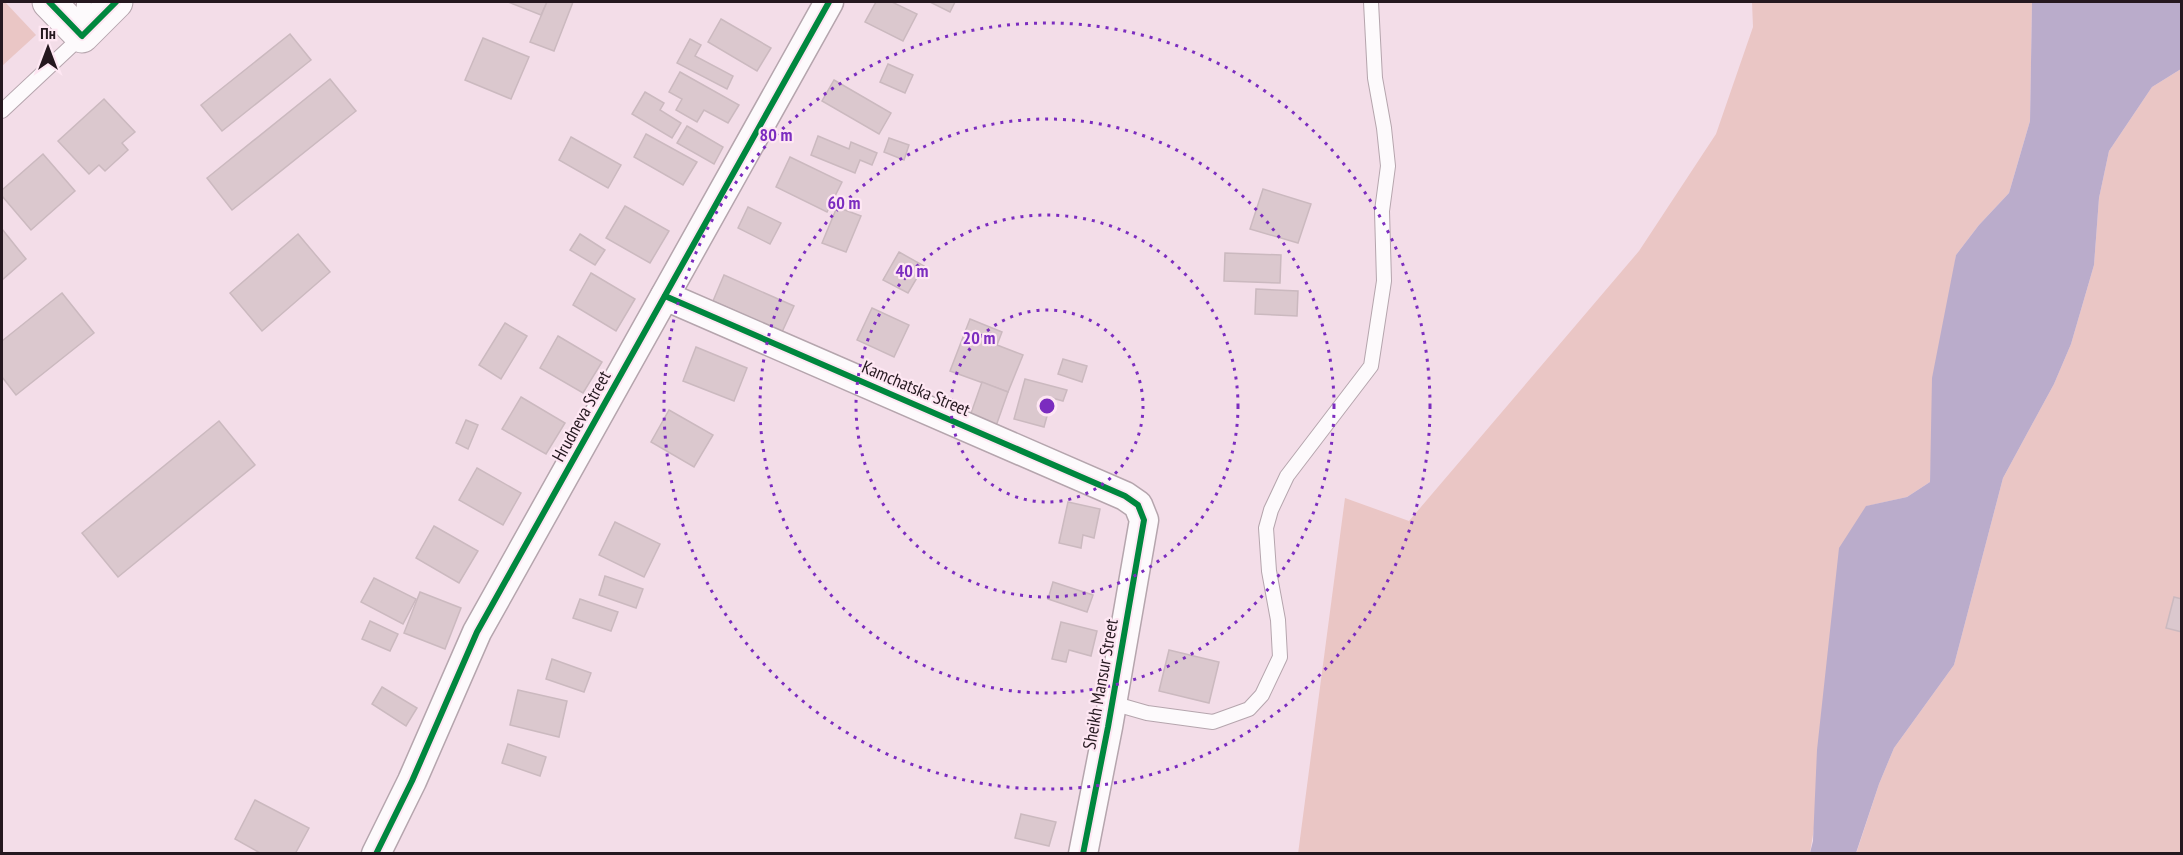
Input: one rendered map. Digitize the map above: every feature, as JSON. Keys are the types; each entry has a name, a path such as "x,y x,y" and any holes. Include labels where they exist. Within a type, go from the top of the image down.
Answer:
{"street":[{"path":"49,2 82,36 116,2"},
{"name":"Hrudneva Street","path":"376,854 412,781 477,632 829,2"},
{"name":"Kamchatska Street","path":"665,296 1125,496 1138,505 1144,519"},
{"name":"Sheikh Mansur Street","path":"1083,854 1144,519"}],"lane":[{"path":"2,111 82,36 84,2"},
{"path":"1112,702 1147,713 1213,722 1249,709 1262,695 1280,657 1278,620 1269,571 1266,528 1271,510 1287,476 1371,366 1384,281 1382,211 1388,166 1375,78 1371,2"}],"shaded area":[{"path":"2,2 5,2 36,35 2,66"},
{"path":"1752,2 2032,2 2030,121 2009,193 1979,225 1956,255 1932,438 1930,482 1907,497 1867,506 1810,853 1298,854 1345,498 1409,521 1639,251 1716,134 1753,27"},
{"path":"2032,2 2181,2 2181,69 2152,87 2109,151 2099,198 2094,265 2071,344 2054,384 2003,478 1954,665 1894,748 1879,784 1856,853 1810,853 1813,841 1817,750 1839,548 1866,506 1907,497 1930,482 1932,378 1956,255 1979,225 2009,193 2030,121"},
{"path":"2181,69 2181,853 1856,854 1879,784 1894,748 1954,665 2003,478 2054,384 2071,344 2094,265 2099,198 2109,151 2152,87"}],"building":[{"path":"508,2 547,2 541,15"},
{"path":"547,2 573,2 554,51 530,42"},
{"path":"876,2 892,2 917,14 903,41 865,22"},
{"path":"930,2 955,2 950,12"},
{"path":"721,19 771,48 757,71 708,42"},
{"path":"290,34 311,60 222,131 201,105"},
{"path":"483,38 529,57 511,99 465,80"},
{"path":"690,39 701,45 695,56 733,76 727,89 677,63"},
{"path":"888,64 913,75 905,93 880,82"},
{"path":"680,72 739,105 728,123 704,110 697,122 676,110 682,99 669,92"},
{"path":"330,79 356,111 232,210 207,178"},
{"path":"834,80 891,113 879,134 822,101"},
{"path":"645,92 664,103 660,110 681,123 672,138 632,114"},
{"path":"104,99 135,132 122,143 128,150 105,171 99,165 89,174 58,141"},
{"path":"687,126 723,147 714,164 677,143"},
{"path":"646,134 697,162 683,185 634,157"},
{"path":"818,136 849,149 851,142 877,153 872,165 860,160 855,173 811,155"},
{"path":"571,137 621,165 608,188 559,160"},
{"path":"889,138 909,145 904,160 884,152"},
{"path":"43,154 75,191 31,230 2,196 2,190"},
{"path":"790,157 842,182 827,212 776,187"},
{"path":"1263,189 1311,204 1298,243 1250,229"},
{"path":"625,206 669,231 650,263 606,238"},
{"path":"748,207 781,223 770,244 738,228"},
{"path":"837,207 861,216 846,252 822,243"},
{"path":"2,229 26,259 2,280"},
{"path":"298,234 330,272 262,331 230,293"},
{"path":"580,234 605,250 595,265 570,250"},
{"path":"899,252 924,266 908,293 883,280"},
{"path":"1225,253 1281,255 1280,283 1224,281"},
{"path":"591,273 635,299 616,331 573,305"},
{"path":"724,275 794,306 782,332 713,301"},
{"path":"1256,289 1298,291 1297,316 1255,314"},
{"path":"62,293 94,333 16,395 2,377 2,341"},
{"path":"872,308 909,325 894,357 857,340"},
{"path":"970,319 1002,332 997,345 1023,355 1008,392 950,371"},
{"path":"505,323 527,336 501,379 479,365"},
{"path":"558,336 602,362 583,393 540,368"},
{"path":"696,347 747,368 734,401 683,381"},
{"path":"1063,359 1087,366 1082,382 1058,374"},
{"path":"1025,379 1067,390 1063,401 1052,398 1044,427 1014,419"},
{"path":"982,382 1008,392 996,426 970,416"},
{"path":"521,397 565,423 546,454 502,429"},
{"path":"669,410 713,435 694,467 651,442"},
{"path":"466,420 478,425 468,449 456,443"},
{"path":"219,421 255,465 118,577 82,533"},
{"path":"477,468 521,493 503,525 459,500"},
{"path":"1068,502 1100,509 1094,538 1083,535 1081,548 1059,543"},
{"path":"615,522 660,544 644,577 599,555"},
{"path":"434,526 478,551 459,583 416,558"},
{"path":"605,576 643,589 636,608 599,595"},
{"path":"374,578 416,599 403,624 361,602"},
{"path":"1053,582 1093,595 1087,612 1048,599"},
{"path":"420,592 461,608 445,649 404,633"},
{"path":"2174,597 2182,599 2182,632 2166,628"},
{"path":"580,599 618,612 611,631 573,618"},
{"path":"370,621 398,634 390,651 362,639"},
{"path":"1061,622 1097,631 1091,656 1069,650 1066,662 1052,659"},
{"path":"1169,650 1219,662 1209,703 1159,691"},
{"path":"552,659 591,673 584,692 546,679"},
{"path":"382,687 417,708 406,726 372,704"},
{"path":"518,690 567,701 559,737 510,725"},
{"path":"508,744 546,757 540,776 502,763"},
{"path":"255,800 309,828 295,854 262,854 235,839"},
{"path":"1021,814 1056,822 1049,846 1015,838"}],"cycle path":[{"path":"49,2 82,36 116,2"},
{"path":"376,854 412,781 477,632 829,2"},
{"path":"665,296 1125,496 1138,505 1144,520 1083,854"}]}
